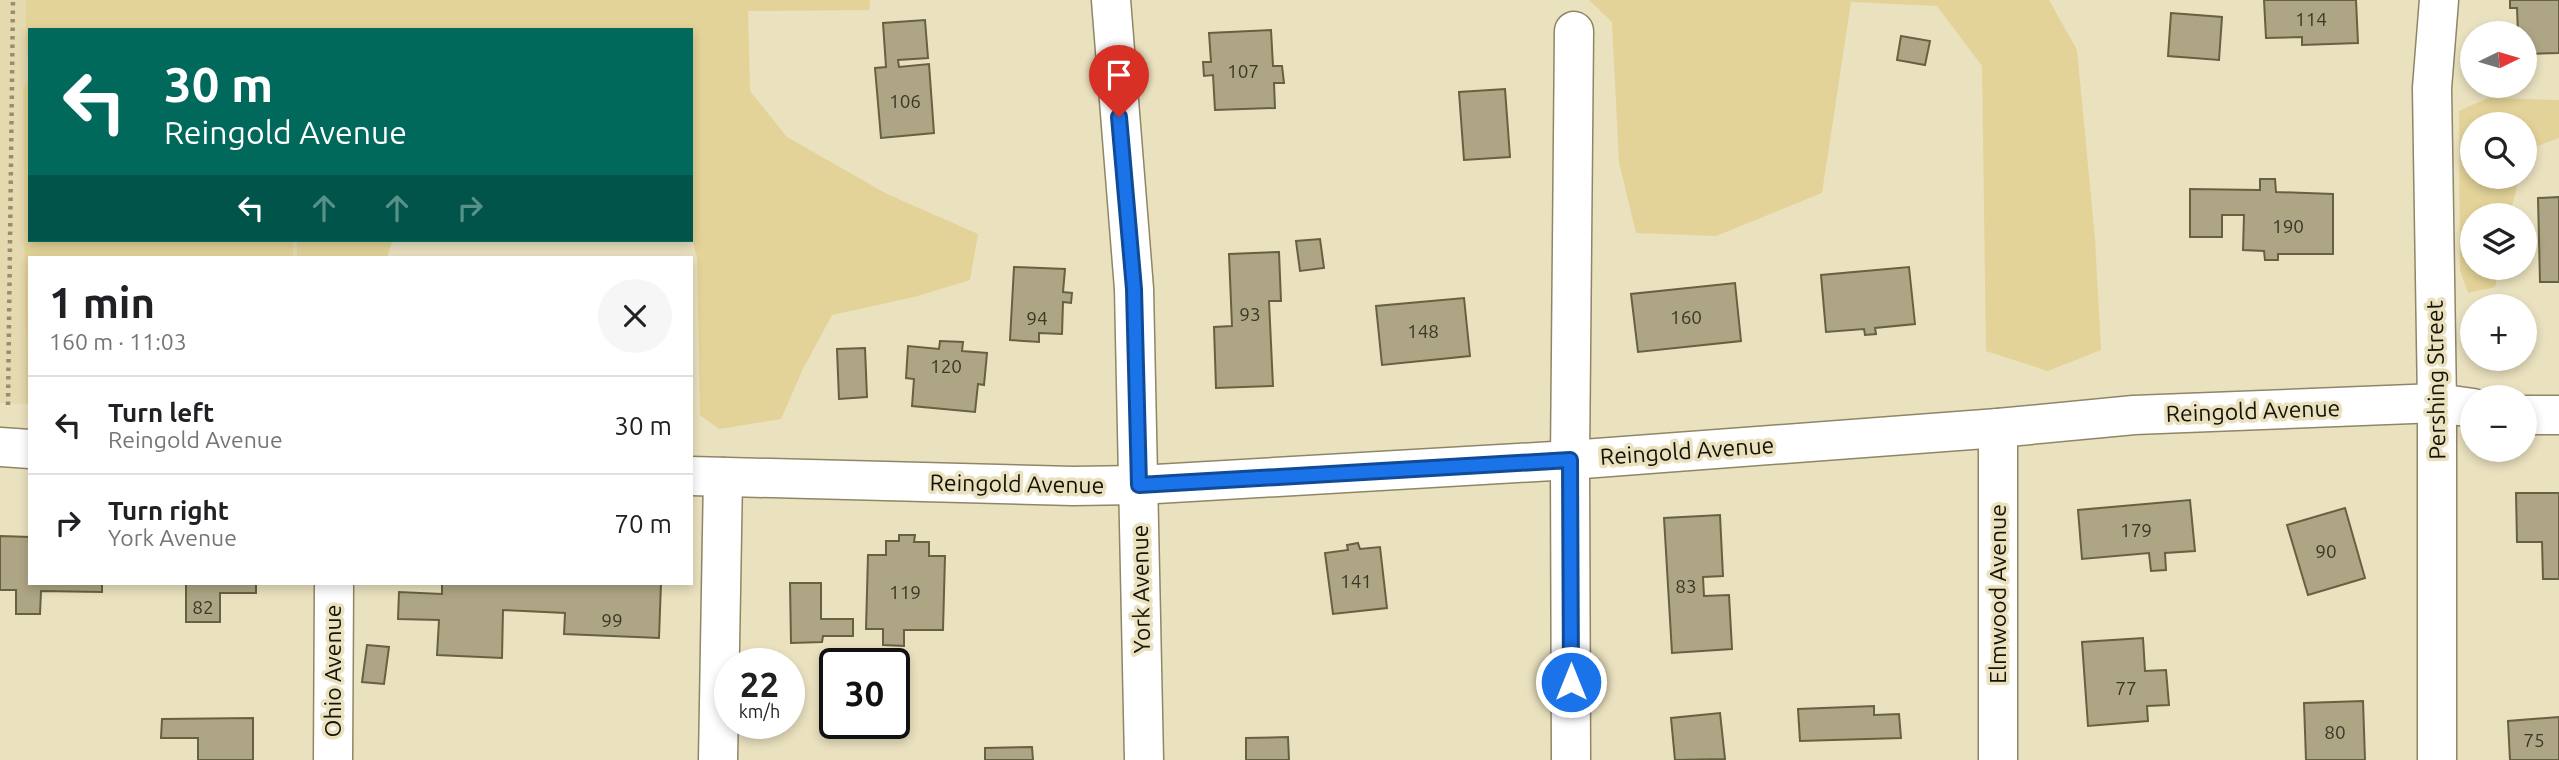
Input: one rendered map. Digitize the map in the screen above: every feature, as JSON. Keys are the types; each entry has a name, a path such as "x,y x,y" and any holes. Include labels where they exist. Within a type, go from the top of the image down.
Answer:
{"street":[{"name":"York Avenue","path":"1111,0 1134,289 1144,760"},
{"name":"Pershing Street","path":"2437,760 2455,405 2432,88 2439,0"},
{"path":"1571,760 1570,460 1574,31"},
{"name":"Reingold Avenue","path":"707,477 1073,486 1139,485 1570,460 1998,428 2134,415 2455,405"},
{"path":"2537,415 2559,415"},
{"name":"Elmwood Avenue","path":"1998,428 1998,760"},
{"path":"4,430 28,448"},
{"path":"707,477 718,760"},
{"name":"Ohio Avenue","path":"333,760 334,585"}],"path":[{"path":"4,430 13,0"}],"shaded area":[{"path":"0,0 870,0 869,10 295,11 28,28 28,242 297,242 297,256 28,256 28,404 0,403"},
{"path":"26,0 870,0 869,10 748,11 750,91 787,137 887,194 978,234 970,280 914,297 832,315 803,369 781,419 719,429 700,415 697,257 693,242 693,28 28,28 26,55"},
{"path":"1589,0 2049,0 2077,50 2095,239 2101,350 2048,371 1986,351 1982,66 1937,6 1851,2 1822,193 1716,236 1636,233 1619,162 1612,22"},
{"path":"28,81 28,242 293,242 293,256 28,256 26,403 23,87"},
{"path":"2488,98 2559,100 2559,138 2537,146 2537,112 2460,112 2460,189 2516,189 2513,203 2460,203 2460,270 2459,111"},
{"path":"297,242 392,242 387,256 297,256"},
{"path":"2463,280 2496,280 2495,287 2468,293"}],"building":[{"path":"2264,0 2356,0 2358,43 2302,45 2302,37 2266,38"},
{"path":"2510,0 2559,0 2559,53 2538,54 2538,21 2518,21 2517,8 2510,8"},
{"path":"2171,13 2222,17 2219,60 2168,56"},
{"path":"925,20 928,58 898,60 899,67 929,64 934,133 881,138 875,68 886,67 883,23"},
{"path":"1271,30 1273,66 1282,66 1284,83 1274,83 1275,108 1215,110 1213,75 1204,76 1203,62 1211,62 1209,33"},
{"path":"1901,36 1930,41 1925,65 1897,60"},
{"path":"1505,89 1510,157 1464,160 1459,92"},
{"path":"2260,179 2275,179 2276,192 2333,194 2333,254 2278,254 2278,260 2265,260 2264,251 2243,250 2244,215 2222,215 2222,237 2190,237 2190,189 2260,190"},
{"path":"2559,197 2559,282 2540,282 2538,198"},
{"path":"1320,239 1324,268 1300,271 1296,241"},
{"path":"1279,252 1281,301 1269,301 1273,386 1216,388 1214,327 1232,326 1229,254"},
{"path":"1014,267 1065,269 1063,292 1072,293 1071,303 1063,302 1062,334 1039,333 1039,342 1010,340"},
{"path":"1909,267 1915,324 1875,328 1876,334 1865,335 1864,329 1826,332 1821,275"},
{"path":"1735,283 1741,341 1638,352 1631,294"},
{"path":"1464,298 1470,356 1382,365 1376,306"},
{"path":"940,341 963,342 962,351 987,353 984,385 978,384 975,412 912,406 914,379 906,378 908,346 939,349"},
{"path":"865,348 867,397 839,399 837,349"},
{"path":"2516,493 2559,493 2559,579 2543,579 2542,542 2517,542"},
{"path":"2190,500 2195,551 2165,553 2166,570 2151,571 2149,553 2082,559 2078,510"},
{"path":"2345,508 2365,578 2308,595 2287,525"},
{"path":"1720,515 1723,576 1703,577 1704,596 1729,595 1732,649 1672,653 1664,518"},
{"path":"899,535 915,535 914,542 929,542 929,556 945,556 943,630 904,630 904,646 883,645 883,629 866,629 868,555 886,555 886,541 899,541"},
{"path":"0,536 28,537 28,585 102,585 102,592 41,591 40,614 16,614 16,590 0,590"},
{"path":"1358,543 1360,549 1380,547 1387,608 1333,614 1325,553 1348,550 1347,545"},
{"path":"790,583 821,583 821,619 853,619 853,636 823,636 822,642 791,643"},
{"path":"186,585 256,585 256,593 220,593 220,622 186,622"},
{"path":"442,585 661,585 659,638 564,634 565,613 503,610 502,658 437,655 439,620 398,619 399,592 442,594"},
{"path":"2143,638 2145,671 2166,670 2169,705 2147,706 2148,721 2088,726 2082,642"},
{"path":"367,645 389,647 384,684 362,682"},
{"path":"2363,701 2365,760 2306,760 2304,703"},
{"path":"1874,706 1874,715 1899,714 1901,738 1800,741 1798,709"},
{"path":"1720,713 1725,759 1675,760 1671,718"},
{"path":"2559,717 2559,760 2510,760 2508,721"},
{"path":"253,718 253,760 198,760 198,738 161,738 162,719"},
{"path":"1288,737 1289,760 1246,760 1246,738"},
{"path":"1032,747 1033,760 985,760 985,748"}],"route":[{"path":"1119,117 1134,289 1139,485 1570,460 1571,682"}]}
